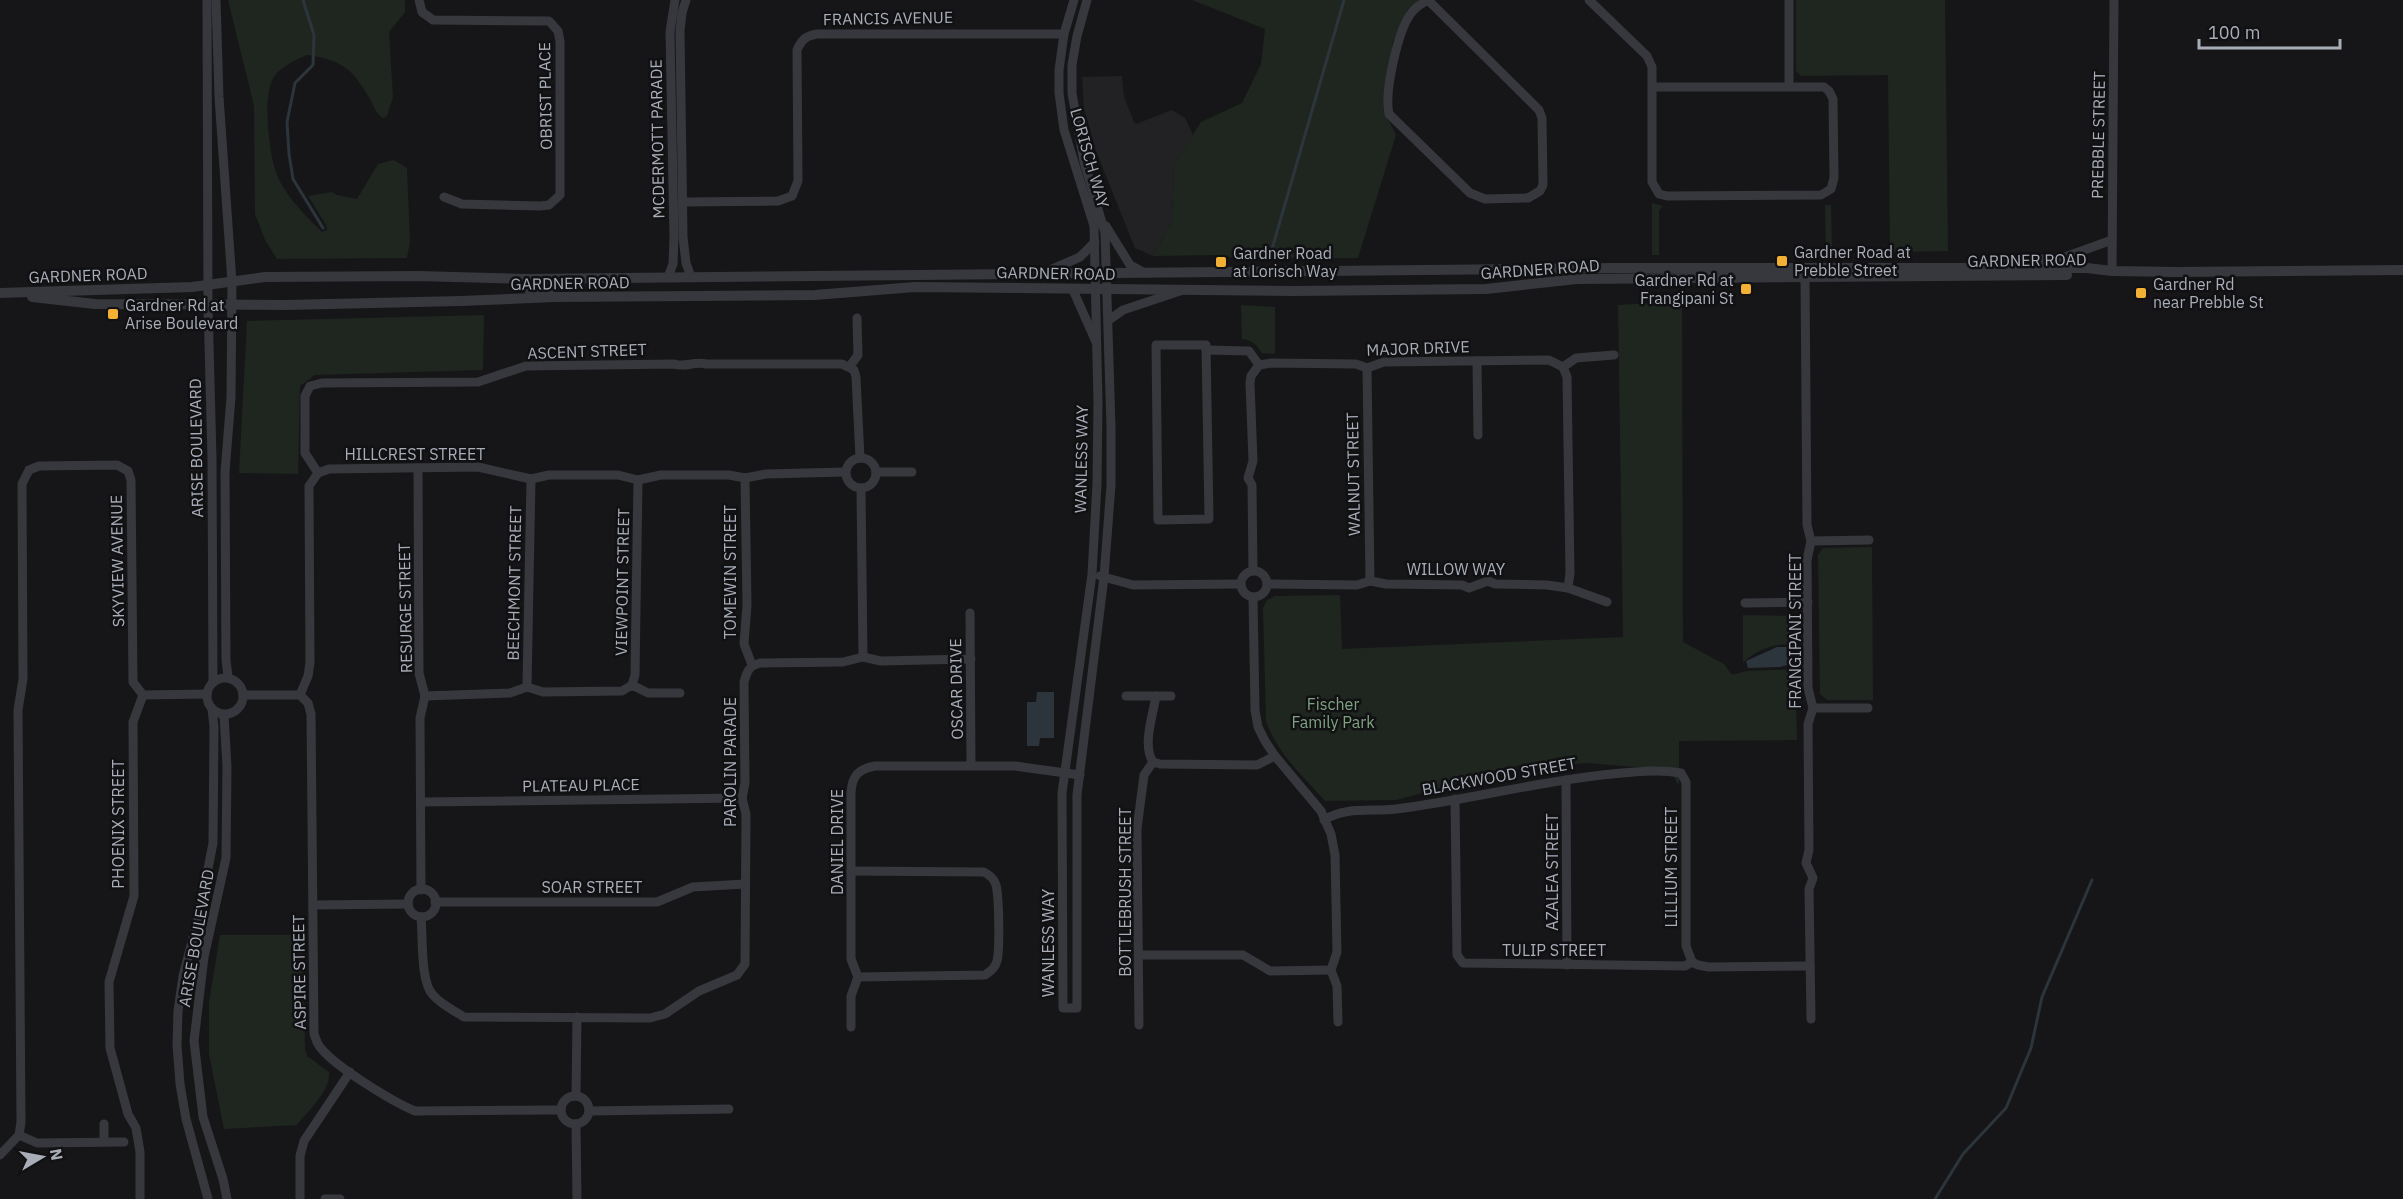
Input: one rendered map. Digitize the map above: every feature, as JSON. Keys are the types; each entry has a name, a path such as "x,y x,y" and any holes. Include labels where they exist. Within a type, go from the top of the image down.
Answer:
{"street":[{"name":"ARISE BOULEVARD","path":"207,0 213,682"},
{"name":"ARISE BOULEVARD","path":"216,0 219,97 232,282 231,397 225,472 228,678"},
{"name":"OBRIST PLACE","path":"419,0 422,12 433,20 549,21 558,31 560,41 560,195 549,205 540,206 462,204 444,197"},
{"name":"MCDERMOTT PARADE","path":"668,277 673,264 674,237 669,32 675,0"},
{"name":"MCDERMOTT PARADE","path":"686,0 680,31 683,201 686,263 691,277"},
{"name":"LORISCH WAY","path":"1074,0 1064,34 1059,69 1061,112 1075,169 1094,226 1101,273"},
{"name":"LORISCH WAY","path":"1087,0 1077,36 1072,93 1084,162 1104,224 1130,265 1144,273"},
{"path":"1429,0 1539,110 1542,118 1543,185 1535,195 1528,198 1478,197 1470,193 1389,114 1388,100 1398,39 1412,11 1429,0"},
{"path":"1589,0 1647,56 1652,67 1652,182 1659,194 1667,196 1821,195 1827,192 1833,184 1832,95 1824,87 1789,85 1653,87"},
{"path":"1789,0 1789,85"},
{"name":"PREBBLE STREET","path":"2112,271 2114,0"},
{"name":"FRANCIS AVENUE","path":"683,201 778,201 792,196 798,182 797,50 801,41 808,36 829,33 1064,34"},
{"path":"207,97 219,97"},
{"name":"LORISCH WAY","path":"1102,289 1104,224"},
{"path":"1994,268 2019,260 2062,258 2112,240"},
{"name":"GARDNER ROAD","path":"1041,274 1080,257 1095,242"},
{"name":"GARDNER ROAD","path":"0,293 208,285 265,277 418,276 525,279 1994,268 2091,268 2176,273 2403,270"},
{"name":"GARDNER ROAD","path":"0,293 95,304 232,305 460,302 555,297 815,295 936,287 1294,291 1485,289 1577,279 2090,275 2112,271"},
{"name":"FRANGIPANI STREET","path":"1805,277 1807,525 1811,541 1807,560 1808,688 1812,708 1808,724 1809,850 1806,863 1813,878 1809,889 1811,1019"},
{"path":"525,279 527,288 548,291 555,297"},
{"name":"WANLESS WAY","path":"1102,289 1109,320 1111,485 1104,577 1077,795 1077,1008 1063,1008 1062,793 1092,574 1096,484 1097,344 1102,289"},
{"path":"1109,320 1123,310 1185,289"},
{"path":"1073,290 1097,344"},
{"path":"857,318 858,355 850,366 856,377 860,458"},
{"path":"1156,345 1206,345 1206,350 1209,519 1158,520 1156,345"},
{"path":"1206,350 1249,351 1259,365 1251,376 1250,383 1253,461 1248,478 1252,485 1253,570"},
{"path":"1568,588 1570,573 1567,377 1563,367 1576,358 1614,355"},
{"name":"MAJOR DRIVE","path":"1259,365 1272,363 1356,364 1367,368 1384,362 1549,360 1563,367"},
{"path":"1477,361 1478,435"},
{"name":"ASCENT STREET","path":"318,473 305,453 305,396 310,386 322,383 478,382 526,366 674,364 682,366 696,362 850,366"},
{"name":"WALNUT STREET","path":"1367,368 1370,581"},
{"path":"860,458 870,461 876,472 871,484 861,488 851,485 845,472 849,462 860,458"},
{"name":"SKYVIEW AVENUE","path":"19,1135 21,1122 18,710 23,679 22,484 29,470 39,466 117,465 128,471 131,480 133,682 143,695"},
{"name":"HILLCREST STREET","path":"318,473 328,469 478,467 531,478 618,475 638,480 661,475 729,475 745,478 766,474 845,472"},
{"name":"RESURGE STREET","path":"418,468 419,673 425,696 420,718 421,890"},
{"path":"876,472 912,472"},
{"path":"243,695 300,695 308,675 310,663 309,486 318,473"},
{"name":"BEECHMONT STREET","path":"527,687 531,478"},
{"name":"TOMEWIN STREET","path":"745,478 747,605 744,644 752,665"},
{"name":"VIEWPOINT STREET","path":"632,685 635,675 638,480"},
{"path":"861,488 863,657"},
{"path":"1811,541 1869,540"},
{"path":"1253,570 1263,574 1267,585 1264,592 1253,598 1242,592 1240,584 1245,573 1253,570"},
{"path":"1092,574 1133,585 1240,584"},
{"name":"WILLOW WAY","path":"1267,585 1356,585 1370,581 1386,584 1462,585 1469,588 1488,581 1495,584 1547,585 1568,588 1607,602"},
{"path":"1253,598 1255,710 1258,727 1275,756 1321,812 1335,855 1337,952 1331,970 1337,986 1338,1022"},
{"path":"1745,603 1808,602"},
{"name":"OSCAR DRIVE","path":"970,613 971,765"},
{"path":"752,665 843,662 863,657 881,661 970,658"},
{"name":"PAROLIN PARADE","path":"577,1017 650,1018 658,1016 671,1011 706,987 732,978 740,972 745,963 746,814 742,798 745,783 744,682 752,665"},
{"path":"219,678 228,678 239,684 243,695 241,706 236,711 224,715 212,709 207,694 213,682 219,678"},
{"path":"425,696 510,693 527,687 543,692 622,691 632,685 648,693 680,693"},
{"path":"143,695 207,694"},
{"name":"PHOENIX STREET","path":"140,1199 140,1152 136,1128 128,1114 110,1048 109,982 134,896 133,722 143,695"},
{"name":"ASPIRE STREET","path":"300,695 308,703 311,714 314,1034 318,1045 350,1072 398,1104 414,1111 561,1110"},
{"path":"1126,696 1171,696"},
{"path":"1156,696 1148,746 1149,756 1153,762 1257,765 1275,756"},
{"path":"1812,708 1868,708"},
{"name":"ARISE BOULEVARD","path":"208,1199 186,1119 177,1045 178,1011 183,976 213,843 214,727 212,709"},
{"name":"ARISE BOULEVARD","path":"224,715 227,767 226,858 204,957 194,1041 203,1117 227,1199"},
{"name":"BOTTLEBRUSH STREET","path":"1139,1025 1137,829 1144,775 1153,762"},
{"name":"DANIEL DRIVE","path":"851,1027 851,996 858,977 851,959 851,782 855,774 863,768 874,766 971,765 1015,766 1080,775"},
{"name":"BLACKWOOD STREET","path":"1324,820 1335,813 1344,811 1394,809 1566,780 1658,770 1681,773"},
{"name":"LILLIUM STREET","path":"1681,773 1686,782 1686,946 1692,962"},
{"name":"AZALEA STREET","path":"1566,780 1568,965"},
{"name":"PLATEAU PLACE","path":"421,802 742,798"},
{"name":"TULIP STREET","path":"1455,799 1457,955 1463,963 1473,965 1685,966 1692,962 1698,966 1709,967 1810,966"},
{"path":"851,871 984,872 991,876 996,884 997,894 999,952 992,970 985,975 858,977"},
{"name":"SOAR STREET","path":"435,902 657,902 693,887 745,884"},
{"path":"421,890 431,893 435,902 433,911 421,917 412,913 408,904 411,894 421,890"},
{"path":"313,905 408,904"},
{"path":"421,917 426,979 431,994 444,1006 464,1017 577,1017 576,1096"},
{"path":"1139,955 1243,955 1270,971 1331,970"},
{"path":"300,1199 300,1156 304,1141 350,1072"},
{"path":"576,1096 586,1101 589,1111 585,1120 576,1124 567,1122 561,1110 565,1100 576,1096"},
{"path":"589,1111 729,1109"},
{"path":"104,1124 104,1142"},
{"path":"576,1124 577,1199"},
{"path":"0,1155 19,1135 37,1143 124,1142"},
{"path":"325,1199 340,1199"}],"shaded area":[{"path":"1122,76 1124,97 1136,124 1172,110 1185,118 1193,135 1174,165 1172,222 1153,256 1135,248 1096,151 1084,109 1082,77"},
{"path":"1777,647 1787,647 1791,664 1780,667 1748,668 1746,661"},
{"path":"1037,692 1054,692 1054,738 1040,738 1039,746 1027,746 1027,702 1036,702"}],"green space":[{"path":"228,0 405,0 405,12 389,32 393,97 387,116 383,118 378,113 361,85 343,66 327,59 307,55 286,66 276,74 271,82 268,120 271,148 278,178 295,203 322,232 327,230 326,225 308,196 332,192 357,199 378,164 394,160 407,168 410,242 407,258 277,259 265,240 255,214 254,106"},
{"path":"1192,0 1419,0 1407,10 1393,42 1383,109 1396,135 1358,258 1153,256 1172,222 1174,165 1201,122 1242,103 1261,64 1265,29"},
{"path":"1796,0 1945,0 1948,251 1890,252 1888,75 1801,76 1796,71"},
{"path":"1652,203 1663,206 1659,211 1659,255 1652,255"},
{"path":"1825,205 1831,205 1832,253 1826,253"},
{"name":"Fischer Family Park","path":"1682,301 1683,642 1724,664 1732,675 1747,671 1795,669 1797,740 1679,741 1679,786 1670,770 1587,763 1536,768 1520,765 1397,800 1325,801 1284,754 1266,721 1263,608 1267,600 1275,596 1340,595 1342,649 1623,637 1618,305"},
{"path":"1241,305 1275,307 1275,354 1262,353 1252,342 1242,339"},
{"path":"484,315 483,370 315,375 300,386 298,474 239,473 247,321"},
{"path":"1872,547 1873,700 1827,700 1820,694 1818,555 1823,548"},
{"path":"1743,615 1793,616 1794,642 1791,645 1765,648 1743,663"},
{"path":"220,935 303,935 305,1050 307,1056 329,1072 329,1079 323,1093 297,1125 224,1129 209,1054 209,1002"}],"waterway":[{"path":"303,0 314,35 313,65 295,83 287,122 289,154 293,179 323,228"},
{"path":"1270,256 1344,0"},
{"path":"1935,1199 1963,1154 2006,1108 2031,1048 2042,997 2092,880"}],"place":[{"name":"Gardner Road at Prebble Street","path":"1782,261"},
{"name":"Gardner Road at Lorisch Way","path":"1221,262"},
{"name":"Gardner Rd at Frangipani St","path":"1746,289"},
{"name":"Gardner Rd near Prebble St","path":"2141,293"},
{"name":"Gardner Rd at Arise Boulevard","path":"113,314"}]}
